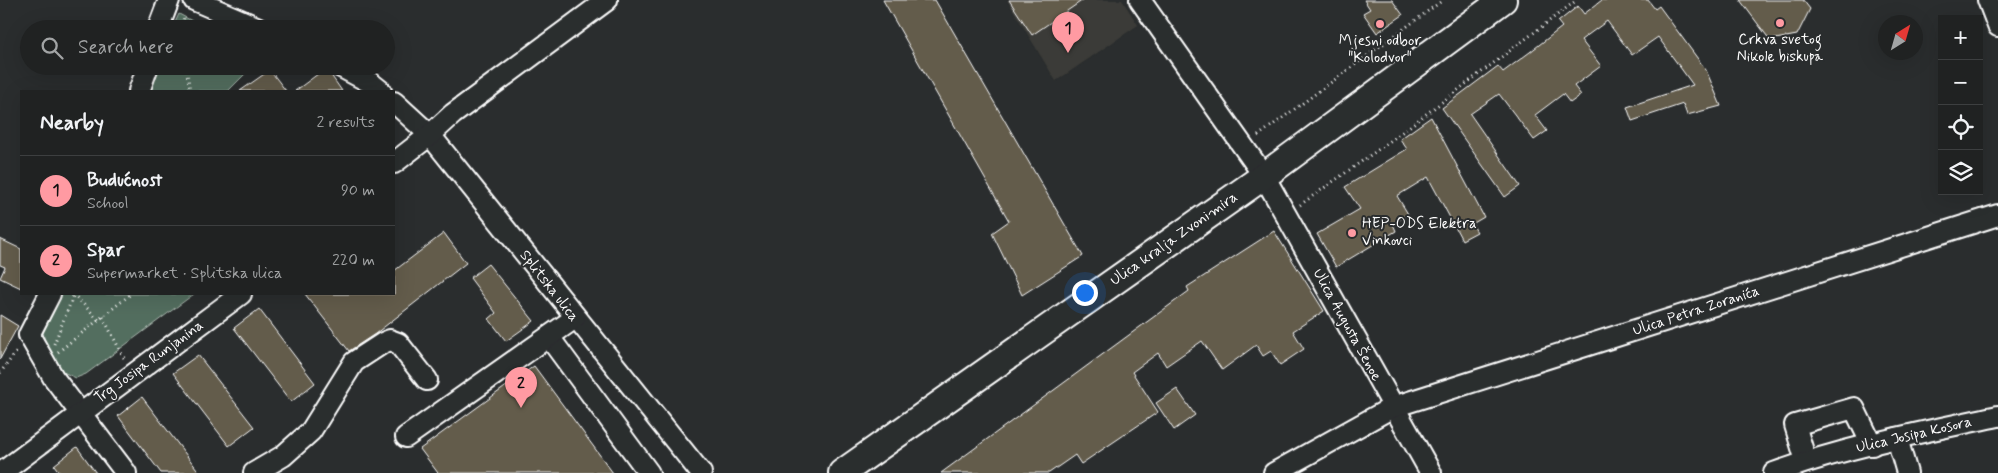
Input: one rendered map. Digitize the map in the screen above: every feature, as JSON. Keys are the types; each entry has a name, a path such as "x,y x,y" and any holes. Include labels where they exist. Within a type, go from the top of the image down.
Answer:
{"main road":[{"name":"Ulica kralja Zvonimira","path":"842,473 1264,176 1503,0"}],"street":[{"path":"161,20 169,0"},
{"path":"194,0 240,20"},
{"path":"395,162 454,114 607,0"},
{"name":"Ulica Augusta Šenoe","path":"1140,0 1264,176 1431,473"},
{"path":"1988,0 1998,26"},
{"path":"139,90 145,75"},
{"path":"356,75 380,90"},
{"name":"Splitska ulica","path":"395,103 430,135 701,473"},
{"name":"Ulica Petra Zoranića","path":"1274,473 1393,407 1998,215"},
{"path":"29,335 49,295"},
{"name":"Trg Josipa Runjanina","path":"1,473 80,412 240,295"},
{"path":"406,437 575,318"},
{"name":"Trg Josipa Runjanina","path":"29,335 80,412"},
{"path":"548,337 643,471"},
{"path":"254,473 283,456 312,432 354,362 382,343 390,340 398,343 427,380"},
{"path":"1806,462 1795,425 1854,408 1872,445"},
{"path":"80,412 126,473"},
{"name":"Ulica Josipa Kosora","path":"1774,473 1806,462 1896,438 1998,416"},
{"path":"1896,438 1907,473"}],"path":[{"path":"1244,147 1443,0"},
{"path":"1286,215 1389,142 1576,0"},
{"path":"187,75 190,90"},
{"path":"46,363 73,295"},
{"path":"74,295 99,320"},
{"path":"46,363 73,339 130,295"},
{"path":"103,317 132,374"},
{"path":"0,373 29,335"}],"shaded area":[{"path":"1007,0 1122,0 1138,25 1056,81"}],"green space":[{"path":"179,14 190,20 176,20"},
{"path":"152,75 244,75 229,90 145,90"},
{"path":"54,295 193,295 86,374 76,378 63,372 46,346 41,324"}],"building":[{"path":"883,0 935,0 1083,256 1022,295 992,233 1009,221"},
{"path":"1009,0 1083,0 1032,35"},
{"name":"Mjesni odbor \"Kolodvor\"","path":"1364,0 1392,0 1403,15 1377,33 1363,13 1370,9"},
{"path":"1602,0 1648,0 1655,9 1659,6 1706,70 1721,106 1687,115 1683,104 1632,121 1627,107 1693,85 1658,37 1632,55 1607,21 1581,40 1601,66 1574,86 1581,95 1570,103 1563,94 1535,115 1547,131 1534,140 1499,94 1470,114 1520,186 1505,197 1442,108 1498,66 1503,72 1530,52 1562,27 1558,22 1578,6 1584,14"},
{"name":"Crkva svetog Nikole biskupa","path":"1740,0 1803,0 1810,9 1797,35 1770,40"},
{"path":"263,75 274,75 285,90 241,90"},
{"path":"317,75 331,75 341,90 296,90"},
{"path":"1431,117 1484,217 1472,224 1477,232 1462,240 1428,177 1397,196 1408,214 1393,224 1396,231 1336,267 1317,234 1360,209 1345,187 1407,149 1400,139"},
{"path":"1274,231 1324,311 1293,331 1304,349 1280,365 1271,351 1263,356 1256,345 1222,370 1202,341 1166,366 1158,353 1132,372 1158,412 1081,464 1075,455 1049,473 941,473 1189,291 1187,287"},
{"path":"444,233 466,263 375,334 349,351 306,295 395,295 395,270"},
{"path":"0,239 20,249 20,288 0,278 5,267 0,265"},
{"path":"488,264 534,321 506,341 489,319 496,313 470,278"},
{"path":"259,309 315,383 291,402 234,328"},
{"path":"0,315 18,326 0,359"},
{"path":"198,355 254,427 229,446 173,373"},
{"path":"534,366 613,473 438,473 420,449"},
{"path":"1177,389 1195,415 1174,430 1156,403"},
{"path":"142,397 200,473 161,473 118,416"},
{"path":"77,447 96,473 60,473 54,465"}],"place":[{"name":"Crkva svetog Nikole biskupa","path":"1780,23"},
{"name":"Mjesni odbor \"Kolodvor\"","path":"1380,24"},
{"name":"Budućnost","path":"1068,53"},
{"name":"HEP-ODS Elektra Vinkovci","path":"1352,233"},
{"name":"Spar","path":"521,408"}]}
